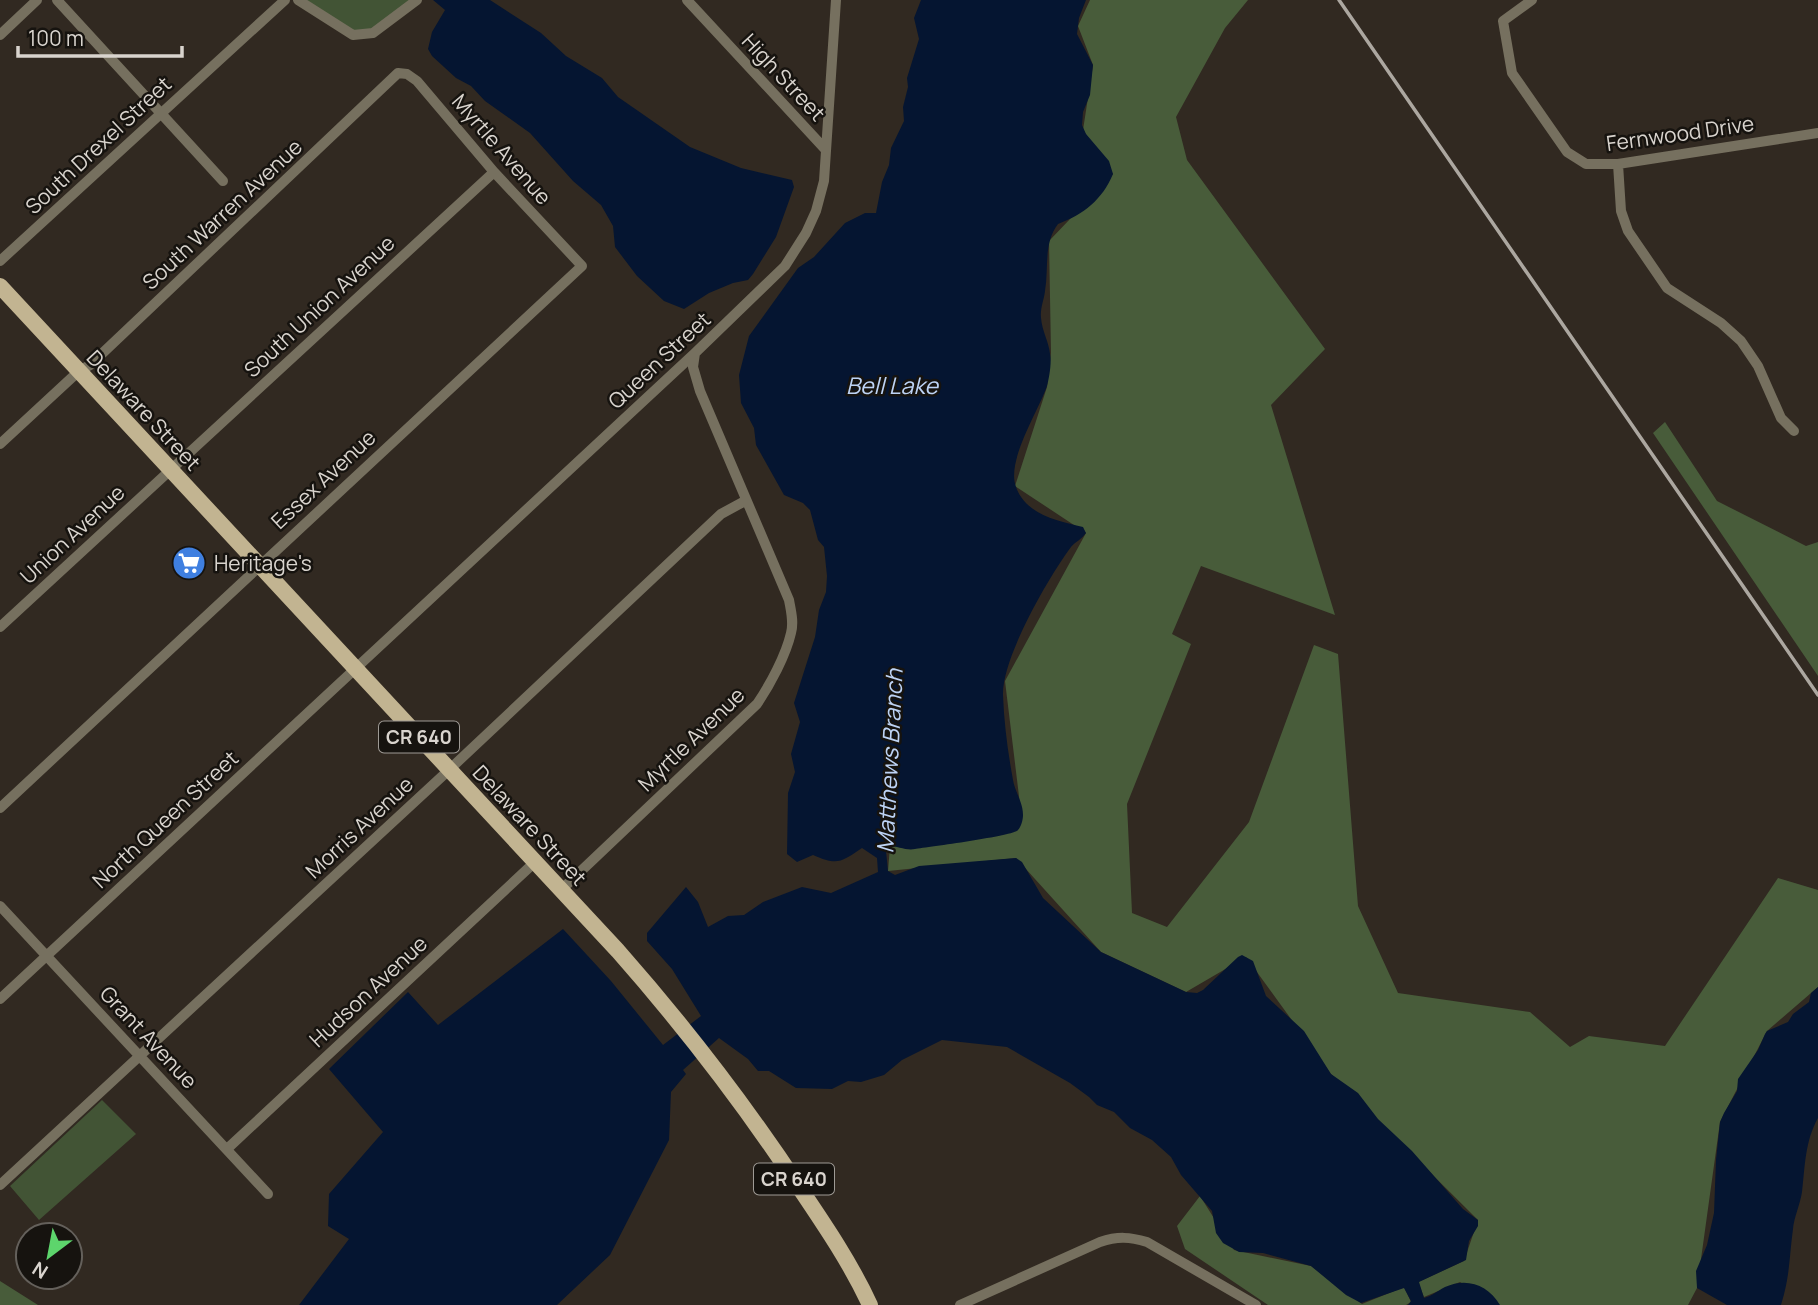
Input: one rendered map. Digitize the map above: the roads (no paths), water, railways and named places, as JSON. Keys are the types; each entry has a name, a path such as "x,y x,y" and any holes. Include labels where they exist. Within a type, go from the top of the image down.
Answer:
{"main road":[{"name":"Delaware Street","path":"0,286 450,769 680,1022 743,1104 834,1240 870,1305"}],"street":[{"path":"0,35 37,0"},
{"path":"57,0 223,181"},
{"name":"South Drexel Street","path":"0,261 285,0"},
{"path":"298,0 353,35 373,33 417,0"},
{"name":"High Street","path":"687,0 825,149"},
{"name":"Queen Street","path":"356,668 785,266 806,233 816,211 824,181 836,0"},
{"name":"Fernwood Drive","path":"1532,0 1503,21 1512,73 1567,152 1586,164 1618,164 1818,133"},
{"name":"Myrtle Avenue","path":"388,80 398,73 417,81 494,172 582,267"},
{"name":"South Warren Avenue","path":"0,444 79,371 90,365 261,205 388,80"},
{"path":"1618,164 1621,211 1628,231 1667,288 1721,323 1741,341 1758,366 1781,418 1794,431"},
{"name":"South Union Avenue","path":"171,470 494,172"},
{"name":"Essex Avenue","path":"0,808 582,267"},
{"name":"Myrtle Avenue","path":"561,890 757,704 769,685 792,633 789,600 700,391 694,367 695,353"},
{"name":"Union Avenue","path":"0,627 171,470"},
{"name":"Morris Avenue","path":"0,1185 141,1057 721,514 745,501"},
{"name":"North Queen Street","path":"0,999 356,668"},
{"name":"Hudson Avenue","path":"227,1149 535,862"},
{"name":"Grant Avenue","path":"0,906 268,1194"},
{"path":"960,1305 1100,1242 1114,1237 1129,1237 1147,1242 1256,1305"}],"water":[{"path":"433,0 490,0 541,33 566,56 602,78 618,97 690,147 741,168 792,180 794,187 776,237 748,280 709,293 684,309 664,301 637,276 615,247 613,226 601,205 573,181 530,133 485,101 471,86 456,78 432,56 428,49 432,32 445,10"},
{"name":"Bell Lake","path":"921,0 1086,0 1079,18 1077,34 1093,65 1090,95 1083,112 1082,125 1086,134 1109,161 1113,174 1098,199 1076,216 1058,224 1050,240 1041,314 1051,357 1049,375 1015,464 1016,487 1027,504 1044,515 1083,527 1086,533 1071,547 1039,598 1018,640 1005,679 1003,695 1006,738 1013,780 1023,810 1022,823 1018,830 987,838 912,849 889,846 886,851 888,871 895,875 919,866 1016,858 1022,862 1043,898 1101,952 1186,992 1197,993 1203,990 1242,955 1253,961 1266,996 1304,1031 1331,1074 1358,1093 1378,1119 1412,1151 1463,1209 1478,1220 1478,1226 1469,1241 1466,1260 1419,1282 1424,1298 1453,1284 1469,1283 1489,1292 1500,1305 1408,1305 1411,1301 1404,1288 1361,1303 1346,1295 1311,1266 1263,1253 1239,1252 1223,1243 1216,1233 1212,1211 1181,1175 1171,1157 1152,1140 1130,1128 1114,1112 1097,1105 1070,1083 1007,1047 942,1040 902,1060 884,1075 861,1082 848,1081 832,1089 796,1088 769,1071 758,1071 748,1059 719,1038 683,1070 686,1074 671,1092 669,1140 610,1255 557,1305 299,1305 349,1239 328,1226 329,1194 383,1132 329,1069 408,992 438,1025 563,929 611,981 663,1045 701,1016 672,969 647,941 647,933 686,887 698,902 708,927 728,916 744,915 763,902 802,887 831,893 878,872 877,858 862,848 839,861 828,861 813,855 797,862 787,854 788,793 795,772 791,754 800,722 794,703 815,637 819,610 826,592 827,576 824,547 818,540 810,510 803,503 784,495 756,445 754,428 741,403 739,375 749,336 798,268 814,257 845,223 865,213 876,213 891,148 904,121 907,78 919,39 914,18"},
{"path":"1818,987 1818,1118 1808,1145 1781,1305 1727,1305 1697,1288 1696,1271 1707,1245 1714,1213 1720,1122 1737,1091 1738,1079 1758,1050 1767,1031 1788,1022 1793,1014 1809,1002 1811,993"}],"railway":[{"path":"1339,0 1818,695"}],"place":[{"name":"Heritage's","path":"189,563"}],"water label":[{"name":"Matthews Branch","path":"889,761"}]}
